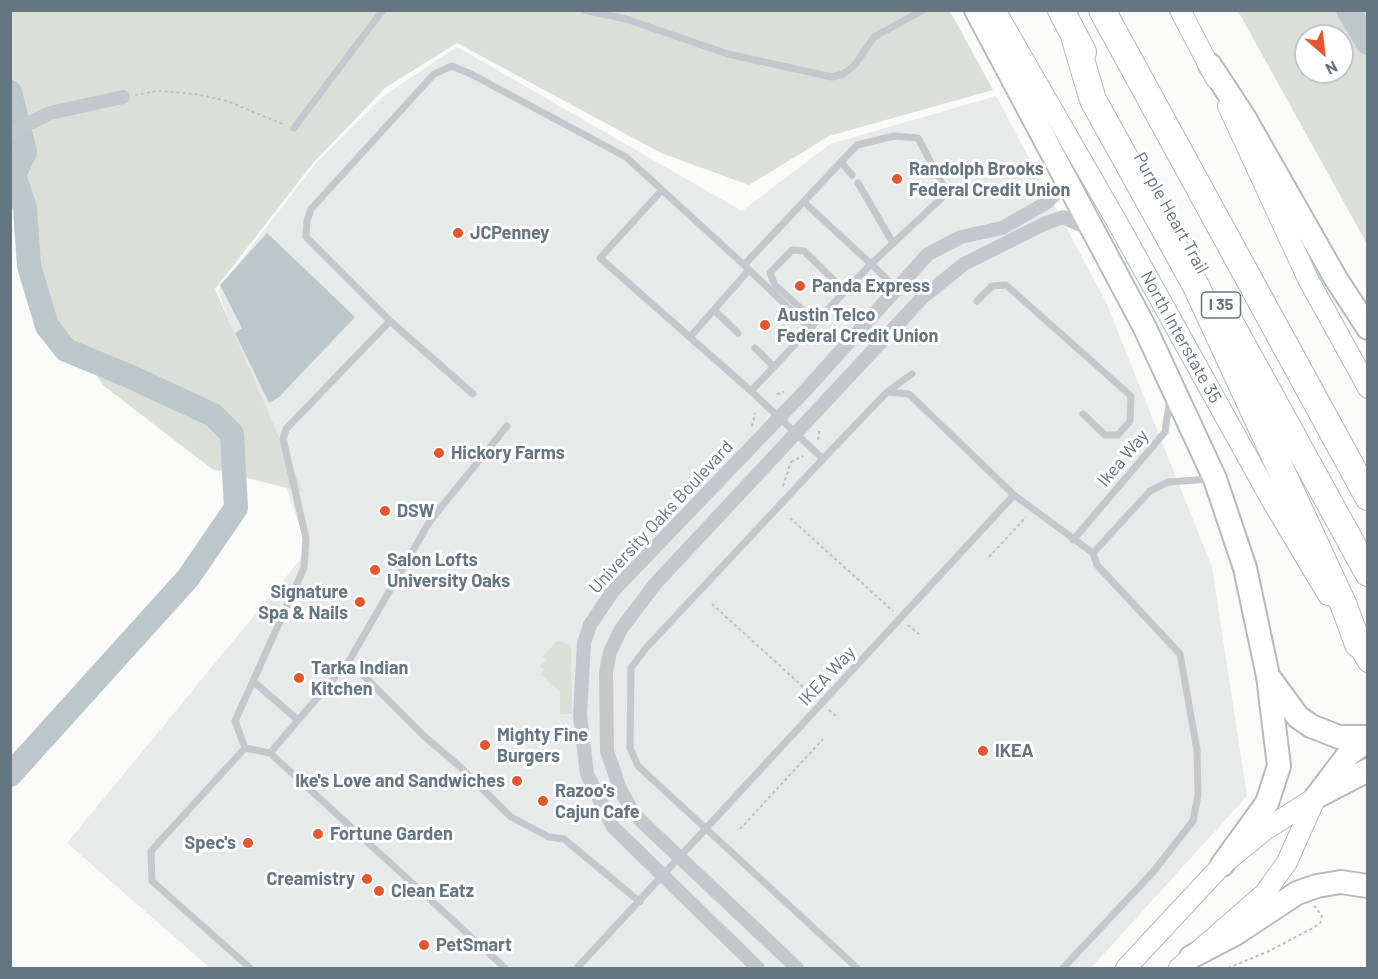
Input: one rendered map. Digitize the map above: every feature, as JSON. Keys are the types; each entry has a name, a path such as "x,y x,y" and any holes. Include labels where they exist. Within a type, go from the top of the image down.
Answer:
{"highway":[{"name":"Purple Heart Trail","path":"1060,10 1368,573"},
{"name":"Purple Heart Trail","path":"1102,10 1368,497"},
{"path":"1074,36 1093,99 1196,286 1344,606 1363,653"}],"main road":[{"path":"976,10 1094,230 1171,383 1215,479 1245,568 1268,676 1279,752 1278,775 1267,803 1222,865 1126,969"},
{"name":"North Interstate 35","path":"995,10 1117,222 1272,501 1363,653"},
{"path":"1180,10 1210,65 1308,279 1368,388"},
{"path":"1210,65 1244,117 1336,279 1368,328"},
{"path":"1268,676 1290,707 1311,726 1339,737 1368,739"},
{"path":"1185,963 1264,893 1287,862 1316,797 1348,755 1368,739"},
{"path":"1222,865 1265,830 1316,797 1368,770"},
{"path":"1185,963 1236,934 1297,893 1317,886 1341,882 1368,886"}],"street":[{"path":"10,133 50,113 123,97"},
{"name":"University Oaks Boulevard","path":"758,969 662,878 613,827 587,774 580,715 585,643 590,625 613,591 779,419 928,254 961,237 1002,228 1046,203 1058,191 1065,174"},
{"path":"797,969 630,807 607,751 606,672 610,652 621,629 656,583 923,297 964,264 1063,217 1094,230"}],"lane":[{"path":"294,128 383,10"},
{"path":"584,10 626,19 728,54 832,77 843,74 854,66 874,37 923,10"},
{"path":"473,394 390,321 306,237 306,221 311,209 434,74 452,66 626,157 810,328"},
{"path":"690,337 715,311 746,268 857,145 894,136 918,138 947,193 871,264 751,391"},
{"path":"841,162 852,175"},
{"path":"858,183 893,243"},
{"path":"662,190 600,258 751,391 823,459"},
{"path":"804,202 896,288"},
{"path":"816,322 775,285 770,273 792,250 804,251 845,291"},
{"path":"977,301 992,286 1006,285 1131,396 1130,421 1118,435 1105,435 1083,414"},
{"path":"715,311 738,333"},
{"path":"245,748 235,721 304,568 306,538 283,439 286,429 390,321"},
{"path":"755,348 774,367"},
{"path":"857,969 638,766 630,748 631,668 646,648 887,392 912,374"},
{"name":"Ikea Way","path":"1073,540 1165,432 1171,383"},
{"path":"887,392 909,394 1014,495 1093,553 1097,565 1180,654 1197,750 1198,795 1193,821 1153,872 1063,969"},
{"path":"270,753 349,661 430,521 507,426"},
{"path":"1093,553 1150,491 1168,482 1215,479"},
{"name":"IKEA Way","path":"577,969 1014,495"},
{"path":"349,661 425,737 457,764 511,817 549,837 564,839 640,902"},
{"path":"254,682 298,720"},
{"path":"245,748 270,753 505,969"},
{"path":"245,748 151,852 152,881 250,969"}],"path":[{"path":"123,97 157,91 195,94 228,101 294,128"},
{"path":"777,394 790,391"},
{"path":"753,432 755,413"},
{"path":"818,440 821,422"},
{"path":"783,492 784,477 789,461 803,456"},
{"path":"989,557 1033,509"},
{"path":"790,518 895,613"},
{"path":"712,604 815,698"},
{"path":"908,625 919,634"},
{"path":"829,710 836,716"},
{"path":"740,829 823,739"},
{"path":"1228,969 1269,951 1320,923 1322,915 1313,903"}],"shaded area":[{"path":"11,10 950,11 993,90 829,136 749,185 661,153 457,43 385,88 313,163 215,289 303,492 212,469 104,386 19,267 20,110 11,114"},
{"path":"1238,11 1367,11 1367,244"},
{"path":"457,47 742,211 830,144 996,96 1106,302 1212,567 1247,796 1091,968 210,968 67,843 308,550 218,290 316,163 386,94"},
{"path":"267,233 355,317 279,397 269,403 235,333 242,328 220,285"},
{"path":"557,641 571,645 572,714 560,714 560,692 540,674 544,670 540,666 546,660 543,657"}],"waterway":[{"path":"1348,10 1368,43"},
{"path":"10,92 25,152 14,175 25,208 29,266 47,326 66,350 213,415 232,434 236,508 188,578 10,775"}],"place":[{"name":"Randolph Brooks Federal Credit Union","path":"897,179"},
{"name":"JCPenney","path":"458,233"},
{"name":"Panda Express","path":"800,286"},
{"name":"Austin Telco Federal Credit Union","path":"765,325"},
{"name":"Hickory Farms","path":"439,453"},
{"name":"DSW","path":"385,511"},
{"name":"Salon Lofts University Oaks","path":"375,570"},
{"name":"Signature Spa & Nails","path":"360,602"},
{"name":"Tarka Indian Kitchen","path":"299,678"},
{"name":"Mighty Fine Burgers","path":"485,745"},
{"name":"IKEA","path":"983,751"},
{"name":"Ike's Love and Sandwiches","path":"517,781"},
{"name":"Razoo's Cajun Cafe","path":"543,801"},
{"name":"Fortune Garden","path":"318,834"},
{"name":"Spec's","path":"248,843"},
{"name":"Creamistry","path":"367,879"},
{"name":"Clean Eatz","path":"379,891"},
{"name":"PetSmart","path":"424,945"}]}
